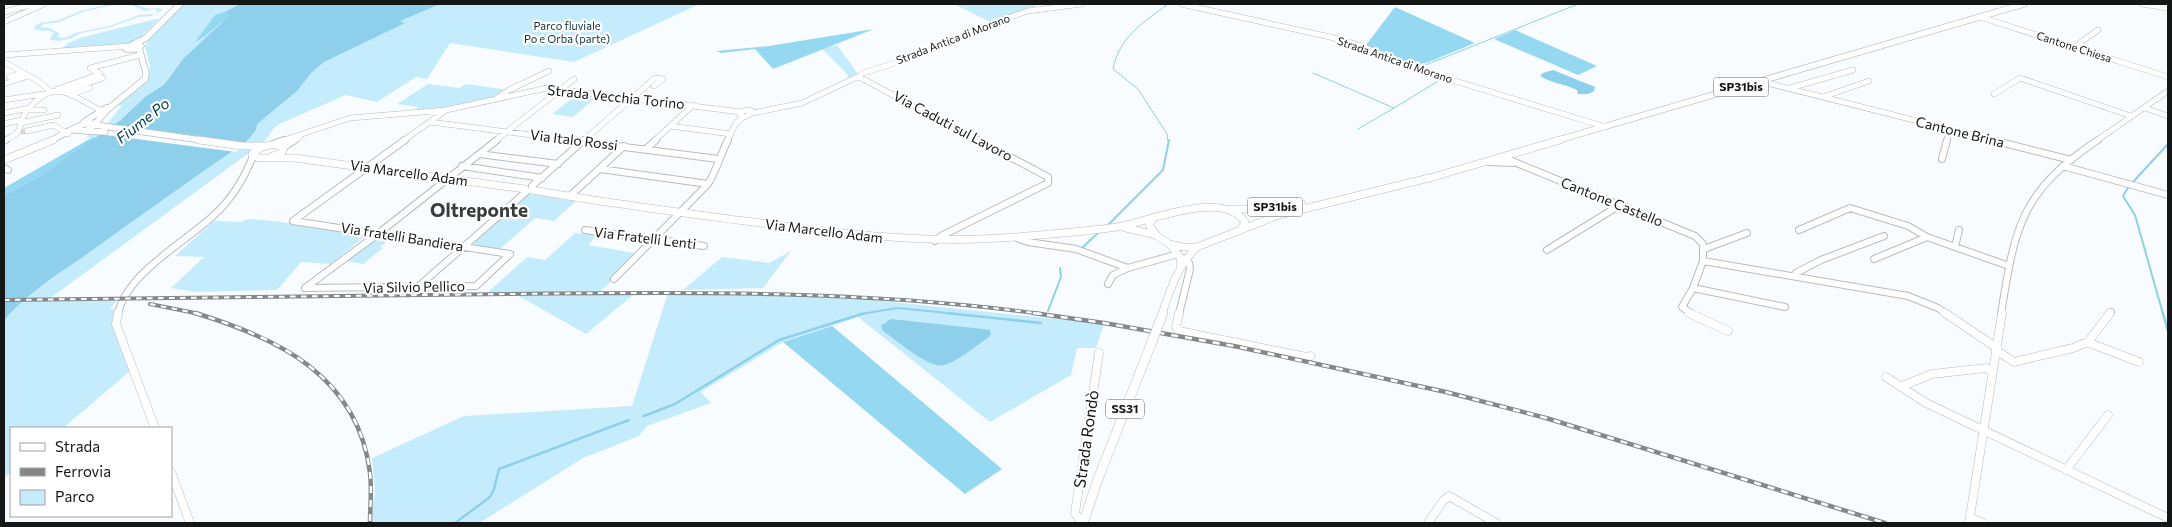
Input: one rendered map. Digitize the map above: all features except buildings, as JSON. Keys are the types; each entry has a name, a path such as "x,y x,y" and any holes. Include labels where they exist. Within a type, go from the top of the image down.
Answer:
{"main road":[{"path":"130,48 141,48 180,4"},
{"name":"SP31bis","path":"1220,210 1258,209 1329,201 1383,191 2024,4"},
{"path":"130,48 141,48"},
{"path":"4,162 77,130 145,79 141,48"},
{"path":"97,126 122,98"},
{"path":"4,162 77,130 97,126 242,146 280,144 284,148 284,152 294,158"},
{"name":"Via Marcello Adam","path":"97,126 234,149 268,158 294,158 368,167 864,237 935,241 1017,238 1114,227 1153,219 1181,209 1220,210"},
{"path":"251,154 257,149 270,145"},
{"path":"268,158 284,148"},
{"name":"SP31bis","path":"1241,229 1279,214 1329,201"},
{"path":"1168,243 1184,248 1197,247 1241,229 1245,224 1242,216 1220,210"},
{"path":"1153,219 1150,222 1150,227 1181,257"},
{"name":"Via Marcello Adam","path":"1114,227 1137,229 1158,235"},
{"name":"SS31","path":"1082,523 1180,270 1181,257 1197,247"}],"street":[{"path":"5,11 34,4"},
{"path":"4,22 44,4"},
{"name":"Strada Antica di Morano","path":"857,78 862,73 917,56 1020,13 1042,8 1082,4"},
{"name":"Strada Antica di Morano","path":"1181,4 1330,37 1362,46 1412,68 1606,127"},
{"path":"2142,4 2168,8"},
{"name":"Cantone Chiesa","path":"1980,17 2168,77"},
{"path":"2074,47 2098,30"},
{"path":"4,60 130,48"},
{"path":"4,100 43,94 100,74 90,68 141,48"},
{"path":"4,55 120,49"},
{"path":"4,60 52,90 65,91 100,110"},
{"path":"1789,89 1853,70"},
{"path":"494,100 509,90 547,72 503,98"},
{"path":"9,77 22,73"},
{"path":"4,84 28,76"},
{"path":"65,91 103,78"},
{"path":"419,286 655,78 662,79 654,86"},
{"path":"614,279 708,184 717,170 718,159 730,134 742,114 802,103 857,78"},
{"name":"Via Caduti sul Lavoro","path":"857,78 864,79 1048,177 1049,181 1044,186 955,229 935,241"},
{"path":"1994,94 2020,78 2131,116"},
{"path":"379,233 574,79"},
{"name":"Cantone Brina","path":"1759,81 2071,160"},
{"path":"1822,97 1868,81"},
{"path":"71,94 90,88"},
{"name":"Strada Vecchia Torino","path":"316,128 357,117 446,110 547,88 693,105 742,114"},
{"path":"1984,523 1970,521 2009,266 2016,234 2034,196 2063,166 2168,91"},
{"path":"22,132 21,121 43,94"},
{"path":"646,149 693,105"},
{"path":"2144,108 2168,116"},
{"path":"4,113 30,109 44,110"},
{"path":"368,167 446,110"},
{"path":"4,124 58,115"},
{"name":"Via Italo Rossi","path":"430,122 718,159"},
{"path":"4,140 22,132 53,125 77,130"},
{"path":"670,126 730,134"},
{"path":"270,145 316,128"},
{"path":"284,148 316,128"},
{"path":"1942,159 1950,129"},
{"path":"571,196 624,146"},
{"path":"1484,162 1524,166 1521,158 1525,150"},
{"path":"155,427 116,324 117,310 122,298 136,282 226,203 249,167 251,154"},
{"path":"479,154 558,164"},
{"name":"Cantone Castello","path":"1502,157 1689,233 1700,240 1704,249"},
{"path":"249,167 268,158"},
{"path":"462,166 542,178"},
{"path":"2063,166 2168,195"},
{"name":"Via fratelli Bandiera","path":"368,167 294,221 510,254"},
{"path":"600,169 708,184"},
{"path":"1548,250 1620,205"},
{"path":"1799,230 1850,208 1908,226 1927,237 2009,266"},
{"path":"948,241 955,229"},
{"name":"Via Fratelli Lenti","path":"585,230 704,246"},
{"path":"1955,247 1959,230"},
{"name":"Via Silvio Pellico","path":"379,233 308,286 476,286 510,254"},
{"path":"1728,331 1685,311 1682,306 1693,288 1703,261 1704,249 1747,233"},
{"path":"1794,276 1796,273 1821,260 1884,236"},
{"path":"1874,259 1927,237"},
{"path":"1017,238 1028,242 1080,250 1128,268"},
{"path":"1108,284 1113,275 1128,268 1181,257 1189,263 1190,269 1176,327 1179,331 1306,357 1311,356"},
{"path":"1703,261 1908,296 1938,308 2014,362 2073,348 2086,342 2111,312"},
{"path":"1693,288 1785,307"},
{"path":"2086,342 2139,362"},
{"name":"Strada Rondò","path":"1082,523 1075,513 1099,352"},
{"path":"1902,386 1932,374 1986,368 1994,371"},
{"path":"1886,377 1926,403 2168,518"},
{"path":"2066,470 2108,415"},
{"path":"172,475 190,523"},
{"path":"1428,523 1443,501 1449,496 1496,523"}],"green space":[{"path":"118,4 85,11 59,22 44,24 40,27 50,28 60,34 57,37 66,38 75,33 110,26 139,15 155,14 139,17 111,27 81,33 69,39 58,41 51,40 50,38 54,33 33,28 40,23 59,20 83,10"},
{"path":"130,4 148,8 163,10 155,14 158,11 153,9 145,11"},
{"name":"Parco fluviale Po e Orba (parte)","path":"184,4 700,4 574,62 450,43 427,79 416,77 377,102 346,95 279,124 264,142 49,299 116,301 110,309 117,309 129,372 64,427 10,427 10,473 4,478 4,309 55,277 131,221 245,143 114,125 97,138 86,137 107,124 122,106 115,105 149,78 150,66 145,46 153,34"},
{"path":"954,4 1038,5 992,23"},
{"path":"160,18 137,41 131,44 60,50 68,43 83,37"},
{"path":"837,45 858,74 847,79 848,75 822,49"},
{"path":"428,84 459,88 466,84 509,90 492,100 446,108 415,110 418,107 397,104"},
{"path":"575,96 594,99 573,117 552,114"},
{"path":"528,194 559,197 557,199 576,201 554,221 535,218 499,250 468,245"},
{"path":"251,219 367,234 331,264 301,262 277,290 195,292 171,288 204,257 175,256 214,221 242,222"},
{"path":"575,233 597,235 588,245 640,254 601,291 638,291 586,334 515,294 486,294 527,257 545,260"},
{"path":"379,236 409,240 406,243 389,240 380,247 383,248 363,264 345,261"},
{"path":"791,251 763,288 683,290 722,257 769,263"},
{"path":"668,293 835,296 1104,324 1096,348 1077,348 1071,375 990,422 858,317 783,342 701,392 711,403 647,426 639,436 583,458 479,523 370,523 375,492 372,458 464,416 632,406"}],"shaded area":[{"path":"1395,7 1475,43 1419,66 1414,66 1366,45"},
{"path":"225,12 229,16 195,42 215,15"},
{"path":"874,29 773,69 755,49 722,53 716,51 769,46"},
{"path":"1515,30 1597,66 1578,75 1494,39"},
{"path":"93,137 97,138 42,175 4,195 4,188"},
{"path":"832,326 1002,469 965,494 783,342"}],"water":[{"name":"Fiume Po","path":"240,4 440,4 400,21 405,23 324,62 312,72 297,91 257,124 256,130 246,142 42,285 11,312 4,321 4,195 42,175 121,120 145,97 164,85 184,58 229,16 225,12"},
{"path":"1553,70 1595,87 1594,91 1588,94 1578,94 1577,90 1540,76"},
{"path":"891,319 990,330 991,334 955,360 944,365 937,365 913,353 883,331 881,326"}],"pier":[{"path":"111,124 249,143 236,152 98,134"}],"waterway":[{"path":"1168,4 1142,24 1127,39 1116,58 1113,69 1138,89 1167,134 1168,141"},
{"path":"1418,68 1578,4"},
{"path":"1394,108 1440,80 1415,71"},
{"path":"1313,73 1394,108"},
{"path":"1358,129 1394,108"},
{"path":"1107,226 1163,170 1169,140"},
{"path":"2133,182 2168,144"},
{"path":"2129,186 2123,196 2135,215 2163,314"},
{"path":"1082,248 1099,232"},
{"path":"1048,311 1061,277 1060,268"},
{"path":"863,314 897,308 958,314"},
{"path":"946,313 1041,323"},
{"path":"2163,313 2168,331"},
{"path":"644,416 675,404 779,340 863,314"},
{"path":"455,523 490,497 499,469 629,420"}],"tunnel":[{"path":"21,132 27,131"}],"railway":[{"path":"4,300 710,293 910,300 1042,314"},
{"path":"150,304 195,313"},
{"path":"195,313 200,314"},
{"path":"195,313 256,335 284,349 309,366 331,386 349,411 362,439 371,479 370,523"},
{"path":"1033,313 1104,323 1234,346 1446,392 1546,418 1885,523"}],"district":[{"name":"Oltreponte","path":"479,210"}]}
